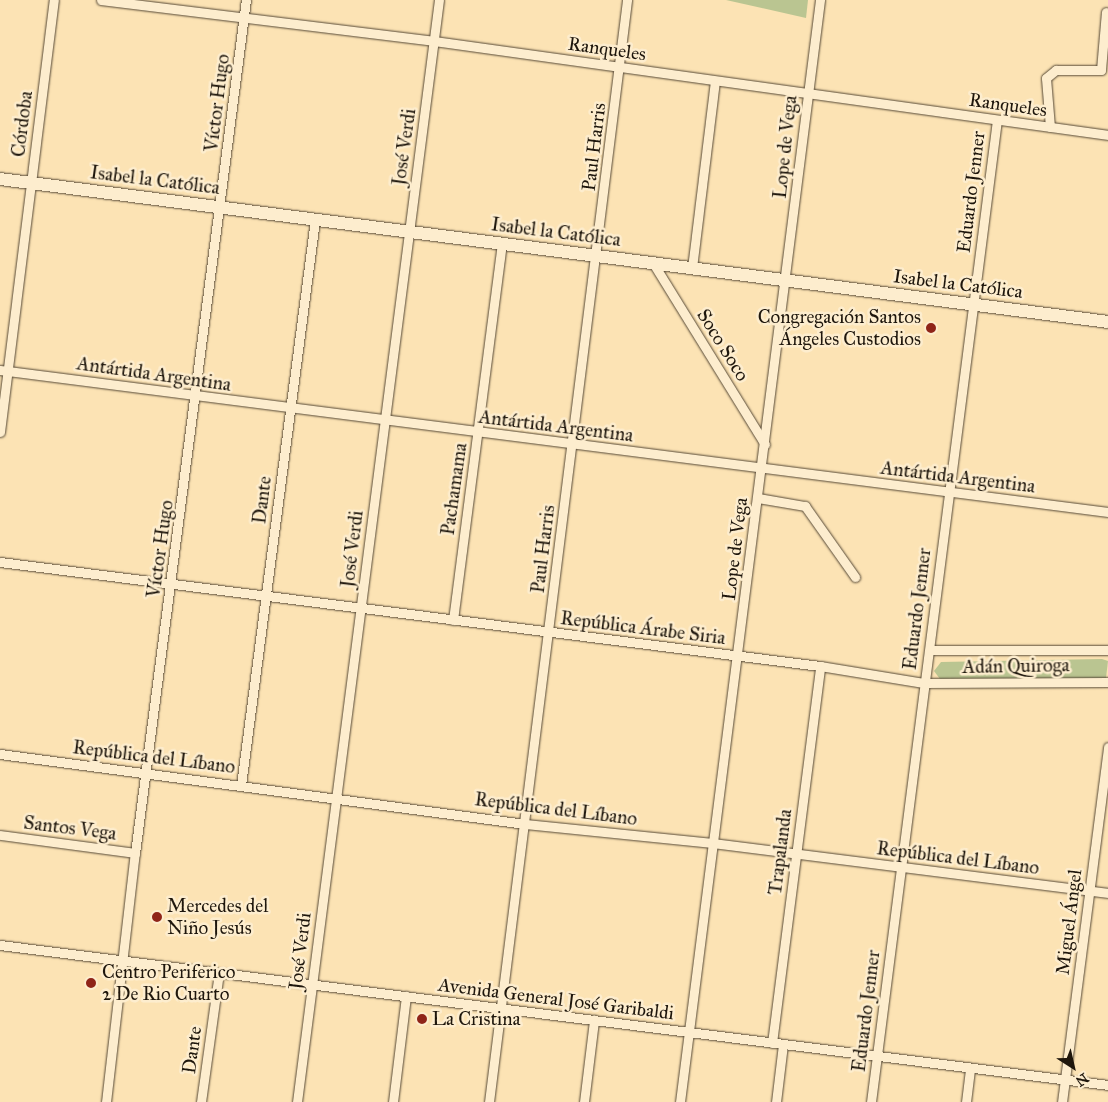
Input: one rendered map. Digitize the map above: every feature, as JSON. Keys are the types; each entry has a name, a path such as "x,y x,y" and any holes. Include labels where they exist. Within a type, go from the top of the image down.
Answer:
{"main road":[{"name":"Isabel la Católica","path":"0,179 1108,322"}],"street":[{"name":"Córdoba","path":"0,432 4,371 31,183 54,0"},
{"name":"Ranqueles","path":"101,0 434,41 715,82 1108,135"},
{"name":"Víctor Hugo","path":"106,1102 135,853 197,397 246,0"},
{"name":"José Verdi","path":"297,1102 439,0"},
{"name":"Paul Harris","path":"489,1102 597,256 627,0"},
{"name":"Lope de Vega","path":"680,1102 787,280 807,94 820,0"},
{"path":"1050,127 1046,78 1056,70 1101,70 1106,12"},
{"path":"692,268 715,82"},
{"name":"Eduardo Jenner","path":"871,1102 924,684 930,650 946,492 997,120"},
{"name":"Dante","path":"241,785 314,220"},
{"name":"Pachamama","path":"453,620 502,244"},
{"name":"Soco Soco","path":"653,263 765,444"},
{"name":"Antártida Argentina","path":"4,371 1108,512"},
{"path":"758,498 805,506 855,577"},
{"name":"República Árabe Siria","path":"0,562 820,666 924,684"},
{"name":"Adán Quiroga","path":"930,650 1108,650"},
{"name":"Trapalanda","path":"772,1043 820,666"},
{"name":"Adán Quiroga","path":"924,684 1108,682"},
{"name":"Miguel Ángel","path":"1062,1102 1108,747"},
{"name":"República del Líbano","path":"0,754 336,797 525,824 713,843 1108,893"},
{"name":"Santos Vega","path":"0,836 135,853"},
{"name":"Avenida General José Garibaldi","path":"0,945 1108,1085"},
{"name":"Dante","path":"201,1102 219,973"},
{"path":"393,1102 406,996"},
{"path":"584,1102 594,1020"},
{"path":"776,1102 783,1044"},
{"path":"966,1102 970,1068"}],"green space":[{"path":"726,0 808,0 806,18"},
{"path":"1102,659 1108,661 1106,678 940,679 934,671 941,662"}],"place":[{"name":"Congregación Santos Ángeles Custodios","path":"931,328"},
{"name":"Mercedes del Niño Jesús","path":"157,917"},
{"name":"Centro Periferico 2 De Rio Cuarto","path":"91,983"},
{"name":"La Cristina","path":"422,1019"}]}
